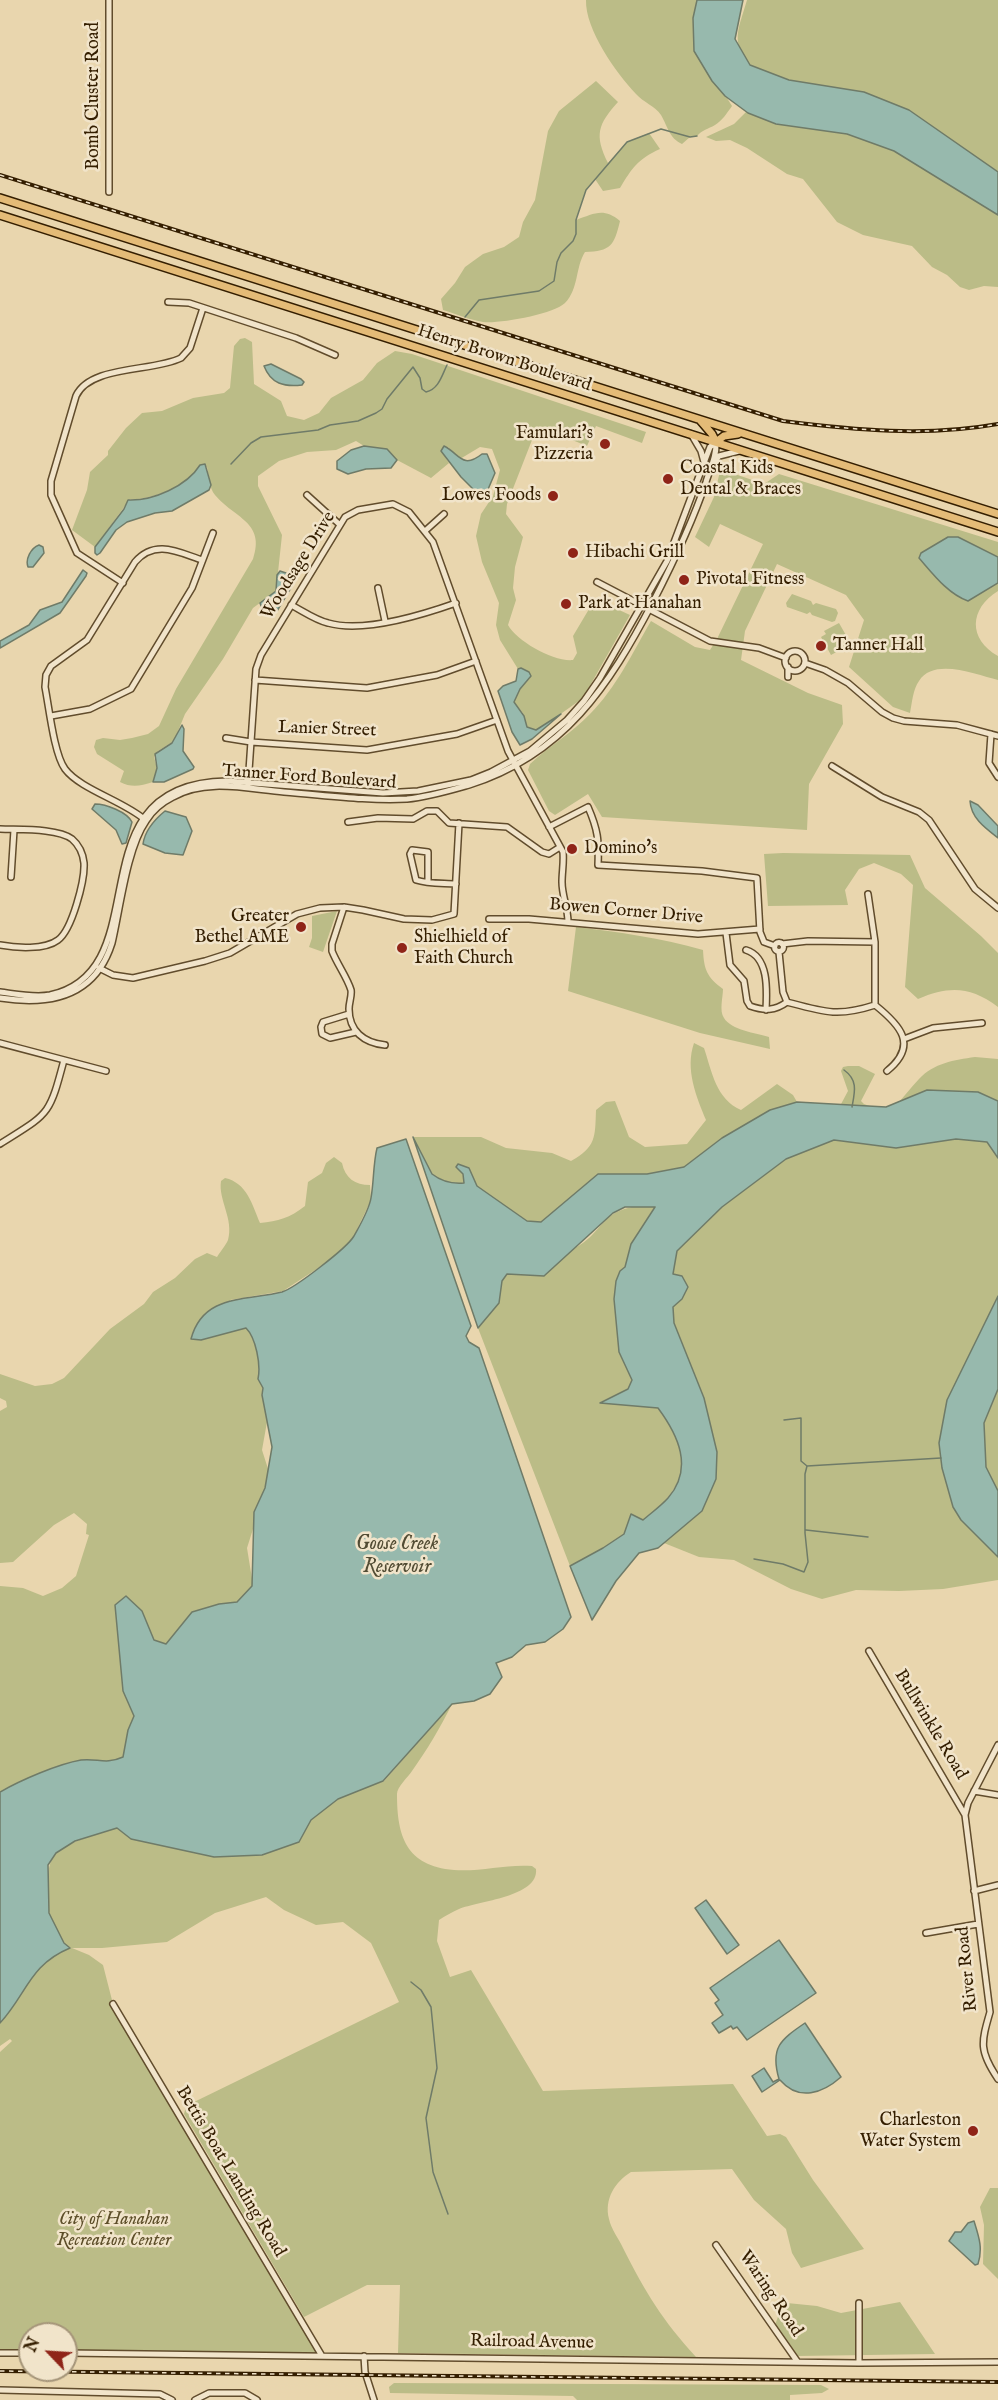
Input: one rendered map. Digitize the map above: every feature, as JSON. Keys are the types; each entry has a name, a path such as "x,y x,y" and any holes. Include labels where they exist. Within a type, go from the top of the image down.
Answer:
{"main road":[{"name":"Henry Brown Boulevard","path":"0,198 998,514"},
{"name":"Henry Brown Boulevard","path":"0,214 998,532"},
{"path":"699,420 716,442 724,436 741,433"}],"street":[{"name":"Bomb Cluster Road","path":"109,0 109,192"},
{"path":"168,302 183,302 203,308 296,338 335,355"},
{"path":"123,583 77,553 51,495 53,474 79,389 92,379 181,358 189,348 203,308"},
{"path":"691,434 701,451 704,462"},
{"name":"Tanner Ford Boulevard","path":"515,763 548,737 584,702 667,561 710,447 716,442"},
{"name":"Tanner Ford Boulevard","path":"98,967 106,945 128,851 144,819 174,791 194,783 227,781 248,786 383,793 418,791 471,780 515,763 558,737 594,699 609,678 648,610 681,546 712,464 716,442"},
{"path":"712,464 719,456 739,451"},
{"path":"307,495 339,524"},
{"name":"Woodsage Drive","path":"248,786 256,669 261,655 345,517 358,510 393,504 409,512 437,550 508,751 560,846"},
{"path":"425,531 444,514"},
{"path":"51,716 90,709 130,689 192,588 213,533"},
{"path":"144,819 69,773 59,756 45,687 46,675 55,661 87,640 139,556 157,548 171,549 202,560"},
{"path":"597,582 710,641 759,648 786,658"},
{"path":"378,588 385,621"},
{"path":"291,604 315,618 340,626 365,626 422,614 456,603"},
{"path":"798,651 805,656 805,663 789,678 786,658 790,652 798,651"},
{"path":"255,680 367,688 437,675 476,661"},
{"path":"805,663 825,670 848,683 882,712 893,718 957,725 998,736"},
{"path":"788,667 796,671"},
{"path":"38,673 46,675"},
{"name":"Lanier Street","path":"226,738 251,742 367,750 457,734 496,720"},
{"path":"991,734 989,763 998,777"},
{"path":"832,766 882,797 919,812 929,820 975,889 998,908"},
{"path":"549,826 588,807 599,837 597,865 702,871 758,878 760,929 765,942 777,949 783,948 782,944 808,942 875,942"},
{"path":"348,822 378,818 413,819 427,811 437,811 449,823 507,827 542,852 549,854 560,846 564,861 562,882 568,909 568,922"},
{"path":"98,967 112,975 133,978 205,961 230,952 297,914 320,908 344,907 404,919 432,920 456,915 459,824"},
{"path":"0,829 65,835 79,848 84,862 72,922 65,935 49,944 13,948 0,945"},
{"path":"11,877 14,830"},
{"path":"428,882 428,852 412,850 410,854 416,880 428,882 456,884"},
{"path":"868,894 875,942 875,1005"},
{"path":"344,907 332,944 332,951 351,990 350,1014 356,1032 364,1040 385,1045"},
{"name":"Bowen Corner Drive","path":"489,918 568,922 705,935 760,929"},
{"path":"726,933 730,965 744,981 750,1006 776,1010 787,1002"},
{"path":"753,952 765,942"},
{"path":"777,949 787,1002"},
{"path":"746,950 753,952 762,966 766,981 766,1010"},
{"path":"0,992 30,996 49,995 76,984 98,967"},
{"path":"0,998 25,1001 52,1000 76,990 98,967"},
{"path":"787,1002 830,1013 845,1014 875,1005"},
{"path":"875,1005 895,1021 904,1039 904,1045 895,1064 887,1071"},
{"path":"350,1014 323,1022 322,1034 330,1038 356,1032"},
{"path":"904,1039 933,1028 982,1023"},
{"path":"0,1043 106,1071"},
{"path":"1,1142 46,1113 54,1099 64,1060"},
{"name":"Bullwinkle Road","path":"869,1652 965,1815"},
{"path":"965,1815 974,1791 998,1745"},
{"path":"974,1791 998,1795"},
{"name":"River Road","path":"965,1815 990,2012 981,2042 989,2066 998,2079"},
{"path":"974,1891 998,1885"},
{"path":"926,1933 978,1924"},
{"name":"Bettis Boat Landing Road","path":"113,2004 322,2356"},
{"name":"Waring Road","path":"716,2245 797,2361"},
{"path":"859,2303 859,2363"},
{"path":"0,2353 18,2352"},
{"name":"Railroad Avenue","path":"78,2353 859,2363 998,2362"},
{"path":"364,2356 365,2372 374,2400"},
{"path":"0,2391 160,2394 172,2400"},
{"path":"195,2400 209,2393 245,2393 257,2400"}],"green space":[{"path":"586,0 713,0 718,84 732,106 724,117 697,136 690,137 682,144 678,142 671,135 661,115 636,94 611,63 596,37 587,12"},
{"path":"747,0 998,0 998,171 954,145 751,71 738,43 739,29"},
{"path":"596,81 618,102 606,117 600,130 601,145 608,163 627,142 649,133 660,149 646,156 636,165 620,188 603,191 595,179 586,190 576,220 598,213 614,217 620,221 613,242 601,250 585,252 573,291 565,303 550,311 513,320 483,322 443,310 441,299 465,267 483,254 504,247 519,237 523,222 535,200 548,131 559,111"},
{"path":"747,111 875,131 998,209 998,287 984,286 969,290 960,287 947,275 932,267 912,246 863,235 837,222 803,179 787,174 747,148 730,140 716,141 706,137 734,124"},
{"path":"245,338 252,342 254,384 281,401 287,416 304,420 319,413 331,398 363,380 377,363 395,351 412,354 646,432 642,443 596,426 587,446 550,431 539,432 532,440 507,504 506,514 523,537 515,567 513,588 516,600 508,625 519,638 546,654 573,660 577,653 573,636 595,599 630,615 583,698 541,728 533,730 527,727 523,713 514,702 520,689 530,678 529,672 518,669 500,640 496,625 499,603 482,562 476,536 481,514 493,496 500,470 492,449 480,447 460,459 448,447 445,457 449,463 431,478 397,460 386,449 364,446 356,441 336,450 307,452 279,461 258,476 258,486 282,535 276,591 253,608 223,659 185,714 174,741 158,751 154,757 157,768 153,782 136,786 120,782 124,771 97,754 94,747 96,740 132,738 148,734 159,726 176,689 253,559 256,547 255,537 246,522 215,495 210,485 207,467 200,465 192,477 172,489 153,496 130,499 95,547 72,530 87,490 90,472 108,455 108,451 126,428 142,413 162,411 193,398 224,393 230,388 234,346 240,339"},
{"path":"723,470 764,484 779,474 998,542 998,591 982,606 977,615 976,624 981,641 998,656 998,680 956,670 935,670 926,674 917,684 910,713 893,707 849,667 864,620 846,595 777,564 745,631 741,660 808,693 842,705 843,724 809,784 807,830 602,817 588,794 555,815 549,811 528,770 530,764 576,727 599,704 624,669 651,621 695,647 710,650 717,639 763,544 720,524 709,547 695,537 714,497 720,471"},
{"path":"792,594 811,601 813,605 816,603 836,609 838,613 835,621 787,607 786,603"},
{"path":"839,623 851,644 831,655 821,637 826,634 824,631"},
{"path":"764,854 910,855 925,888 998,953 998,1007 978,995 959,990 940,992 918,999 905,987 913,885 901,874 874,863 859,869 845,890 848,905 768,906"},
{"path":"337,911 323,952 309,947 312,938 312,916"},
{"path":"576,927 640,936 703,950 707,972 723,989 721,1008 724,1018 738,1028 769,1037 770,1049 700,1033 568,991"},
{"path":"694,1043 704,1048 720,1092 741,1110 777,1084 793,1095 797,1102 770,1110 722,1138 684,1167 647,1174 598,1174 541,1222 527,1221 476,1186 468,1168 458,1164 464,1183 447,1182 432,1174 413,1137 481,1137 506,1148 552,1153 571,1161 585,1151 593,1141 596,1110 606,1102 615,1101 629,1137 645,1147 687,1144 706,1120 695,1092 691,1072"},
{"path":"975,1057 998,1059 998,1101 978,1092 897,1104 931,1069 952,1061"},
{"path":"859,1066 875,1074 861,1101 875,1108 840,1106 848,1091 841,1071 843,1067"},
{"path":"956,1139 987,1142 998,1158 998,1296 947,1400 942,1468 953,1507 961,1520 998,1557 998,1580 943,1589 856,1590 822,1599 791,1589 734,1560 699,1557 664,1543 702,1511 704,1398 674,1323 673,1307 682,1299 673,1274 677,1251 722,1207 786,1159 834,1140 896,1148"},
{"path":"334,1157 342,1163 348,1177 360,1184 370,1185 371,1200 353,1238 329,1261 283,1291 230,1300 230,1331 246,1328 253,1338 257,1352 258,1379 263,1388 262,1395 267,1422 262,1450 270,1475 247,1548 253,1585 245,1601 194,1611 145,1750 0,1809 0,1586 23,1588 43,1596 62,1588 76,1576 89,1535 86,1534 87,1524 74,1513 54,1525 13,1562 0,1563 0,1411 7,1407 6,1401 0,1398 0,1374 35,1386 52,1384 64,1378 110,1329 144,1304 153,1292 175,1278 195,1259 207,1253 217,1257 228,1240 229,1232 221,1188 221,1181 225,1178 239,1184 244,1189 260,1223 273,1221 289,1216 305,1206 308,1182 322,1173 326,1163"},
{"path":"642,1206 655,1206 631,1244 625,1267 620,1271 619,1352 632,1380 628,1389 601,1402 658,1407 678,1440 682,1452 682,1471 674,1489 644,1521 605,1547 570,1566 478,1328 499,1303 502,1281 508,1273 573,1249 618,1212"},
{"path":"998,1389 998,1491 986,1467 984,1423"},
{"name":"City of Hanahan Recreation Center","path":"452,1704 428,1747 397,1791 399,1823 402,1835 415,1855 438,1867 464,1870 532,1866 536,1869 534,1878 528,1886 518,1892 459,1909 439,1920 437,1941 450,1977 471,1970 543,2091 733,2084 767,2136 780,2134 786,2137 813,2180 864,2249 801,2268 792,2253 786,2229 754,2200 732,2169 631,2172 612,2192 608,2205 610,2223 655,2306 696,2357 398,2353 400,2285 367,2285 304,2317 184,2114 185,2110 192,2103 399,2002 371,1943 343,1922 316,1925 284,1910 266,1897 215,1913 167,1942 102,1948 72,1948 89,1955 103,1965 113,2004 322,2356 78,2353 78,2322 18,2322 18,2353 0,2353 0,2052 12,2041 10,2039 0,2046 0,2023 36,1972 56,1955 69,1948 57,1931 49,1911 48,1880 52,1858 61,1849 76,1841 117,1828 131,1839 262,1855 299,1842 311,1820 338,1798 384,1781"},
{"path":"990,2188 998,2188 998,2279 983,2264 984,2225 980,2207"},
{"path":"900,2302 935,2354 798,2356 775,2325 787,2303 817,2306 841,2313"},
{"path":"394,2383 821,2385 829,2389 822,2393 790,2395 790,2400 577,2400 573,2396 390,2393 389,2387"}],"water":[{"path":"697,0 743,0 735,39 750,65 789,80 864,92 909,110 998,172 998,215 894,151 847,134 776,124 748,113 725,96 712,81 694,51 693,18"},
{"path":"271,364 304,382 302,385 279,383 270,377 264,366"},
{"path":"364,446 387,449 397,460 391,468 366,469 348,474 337,469 337,461 351,450"},
{"path":"444,446 465,460 487,454 495,473 486,494 479,495 461,477 441,451"},
{"path":"205,464 211,485 209,490 172,511 155,513 127,522 116,530 100,553 97,555 95,553 95,547 124,509 128,500 148,498 168,491 187,479 200,465"},
{"path":"948,537 958,537 998,557 998,583 968,601 947,589 919,558 921,553"},
{"path":"39,545 43,547 44,553 33,567 28,567 29,554"},
{"path":"83,570 87,573 86,576 60,613 0,648 0,641 29,625 40,610 62,602"},
{"path":"280,571 292,575 295,581 277,611 270,613 263,611 260,603 276,591 277,575"},
{"path":"518,669 529,672 531,676 520,689 514,702 524,716 527,727 536,730 561,714 532,739 520,745 512,732 498,691 503,686 516,681"},
{"path":"182,725 184,729 183,751 194,767 193,769 164,782 153,782 157,768 155,754 172,743"},
{"path":"970,801 978,805 998,826 998,838 976,818"},
{"path":"95,804 116,809 129,818 132,822 126,843 122,844 116,830 92,809"},
{"path":"165,811 186,817 192,831 183,855 165,853 143,844 151,826"},
{"path":"927,1090 978,1092 998,1101 998,1158 987,1142 956,1139 896,1148 834,1140 786,1159 722,1207 677,1251 673,1274 682,1276 688,1287 682,1299 673,1307 674,1323 704,1398 717,1452 716,1479 702,1511 658,1548 639,1553 616,1581 592,1620 570,1566 624,1534 631,1514 643,1520 659,1507 676,1487 682,1463 677,1440 658,1408 600,1403 628,1389 632,1380 619,1352 614,1299 616,1281 620,1271 625,1267 631,1244 655,1207 625,1207 613,1213 544,1276 507,1274 502,1281 499,1303 478,1328 413,1137 432,1174 447,1182 464,1183 463,1174 456,1167 458,1164 469,1168 477,1186 527,1221 541,1222 598,1174 647,1174 684,1167 722,1138 770,1110 797,1102 886,1107"},
{"name":"Goose Creek Reservoir","path":"406,1139 471,1326 466,1336 469,1342 479,1348 571,1617 563,1629 545,1642 526,1645 512,1657 496,1663 502,1677 490,1694 474,1701 452,1704 383,1781 338,1799 311,1820 299,1842 262,1855 214,1857 131,1839 117,1828 75,1841 56,1853 48,1865 49,1913 64,1943 70,1948 56,1955 37,1972 0,2023 0,1792 18,1782 72,1762 111,1761 123,1757 128,1730 134,1716 123,1691 115,1605 126,1596 142,1611 154,1640 166,1644 192,1612 219,1604 237,1602 252,1586 254,1512 265,1488 272,1447 262,1395 263,1388 258,1379 257,1352 253,1338 246,1328 201,1340 191,1339 197,1324 205,1314 227,1302 289,1289 332,1258 354,1236 364,1217 371,1198 377,1148"},
{"path":"998,1296 998,1389 984,1423 986,1467 998,1491 998,1557 961,1520 953,1507 942,1468 939,1443 947,1400"},
{"path":"706,1900 739,1945 727,1954 695,1908"},
{"path":"779,1940 816,1993 747,2040 737,2027 733,2029 731,2026 719,2033 712,2023 723,2015 715,2003 719,2000 710,1988"},
{"path":"805,2023 841,2077 827,2087 811,2093 795,2091 780,2080 762,2092 752,2076 764,2068 773,2082 779,2079 776,2060 779,2046 783,2040"},
{"path":"974,2221 980,2248 978,2264 975,2265 949,2241 955,2232 961,2232 968,2223"}],"waterway":[{"path":"465,317 479,300 539,291 554,281 561,253 573,241 576,234 576,220 586,190 627,142 661,129 690,137 697,136"},
{"path":"231,464 251,443 261,437 318,430 330,425 358,421 376,413 382,409 387,399 413,367 420,378 422,389 426,392 440,381 447,365"},
{"path":"844,1070 853,1082 852,1107"},
{"path":"784,1420 801,1418 801,1461 807,1466"},
{"path":"754,1559 783,1564 804,1572 808,1562 805,1533 807,1466 941,1458"},
{"path":"806,1530 868,1537"},
{"path":"411,1982 421,1990 431,2007 437,2068 426,2118 433,2172 448,2214"}],"railway":[{"path":"0,175 783,421 890,431 944,430 998,424"},
{"path":"0,2371 998,2382"}],"place":[{"name":"Famulari's Pizzeria","path":"605,444"},
{"name":"Coastal Kids Dental & Braces","path":"668,479"},
{"name":"Lowes Foods","path":"553,496"},
{"name":"Hibachi Grill","path":"573,553"},
{"name":"Pivotal Fitness","path":"684,580"},
{"name":"Park at Hanahan","path":"566,604"},
{"name":"Tanner Hall","path":"821,646"},
{"name":"Domino's","path":"572,849"},
{"name":"Greater Bethel AME","path":"301,927"},
{"name":"Shielhield of Faith Church","path":"402,948"},
{"name":"Charleston Water System","path":"973,2131"}]}
